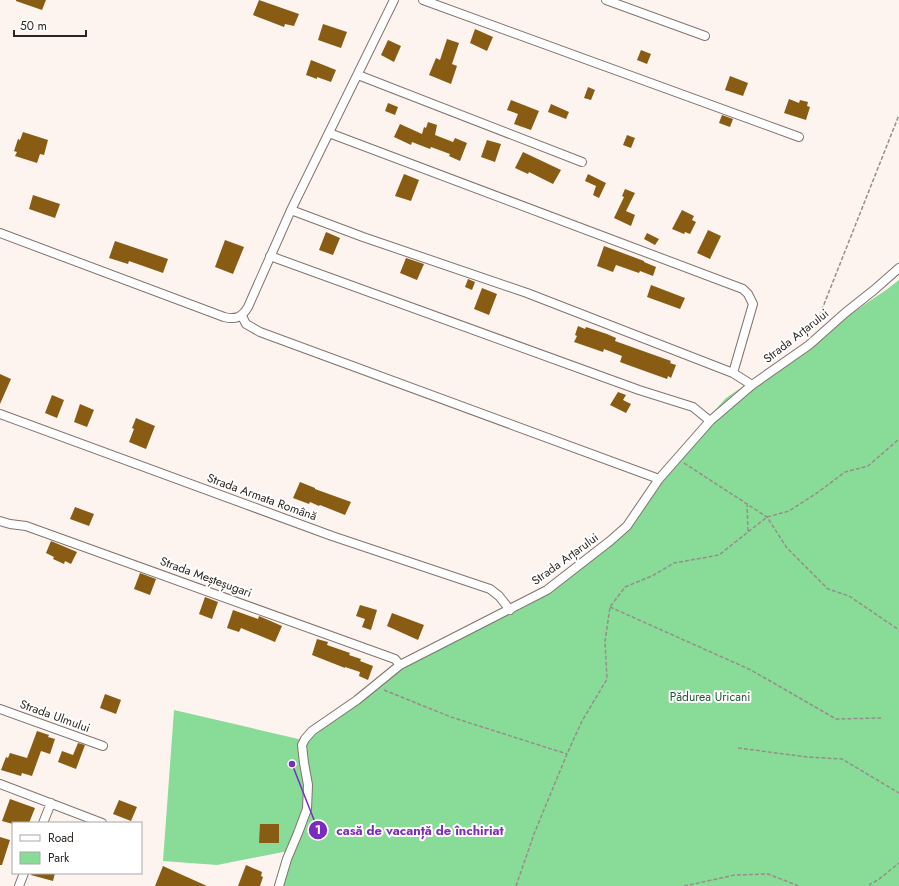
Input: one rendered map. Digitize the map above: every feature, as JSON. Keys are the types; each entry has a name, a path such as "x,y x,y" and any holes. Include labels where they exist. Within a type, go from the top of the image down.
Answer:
{"street":[{"path":"0,233 224,317 232,319 242,316 248,307 291,210 394,0"},
{"path":"423,0 799,137"},
{"path":"606,0 705,36"},
{"path":"358,75 582,162"},
{"path":"329,133 743,289 748,294 753,304 733,373"},
{"path":"291,210 363,237 528,294 733,373 752,385"},
{"path":"270,256 639,390 693,407 710,421"},
{"name":"Strada Arțarului","path":"279,886 287,859 307,809 308,785 304,763 303,742 318,727 375,686 400,665 547,590 618,534 626,526 659,479 710,421 752,385 809,345 845,312 874,290 899,268"},
{"path":"242,316 246,324 260,332 659,479"},
{"name":"Strada Armata Română","path":"0,414 332,536 490,589 499,596 510,610"},
{"name":"Strada Meșteșugari","path":"0,521 26,526 137,565 395,659 400,665"},
{"name":"Strada Ulmului","path":"0,709 103,746"},
{"path":"0,784 99,822"},
{"path":"43,822 51,803"},
{"path":"19,886 24,874"}],"path":[{"path":"814,330 899,115"},
{"path":"516,886 534,834 567,754 582,721 607,679 605,641 610,607 625,587 652,576 674,563 719,555 767,517 788,511 817,493 845,472 868,466 899,439"},
{"path":"678,458 767,517 787,548 828,588 849,596 899,630"},
{"path":"747,503 748,532"},
{"path":"610,607 751,670 836,719 881,718"},
{"path":"375,686 451,717 567,754"},
{"path":"738,748 807,757 842,759 899,793"},
{"path":"870,886 870,884 878,880 899,862"},
{"path":"684,886 735,875 761,874 768,874 798,886"}],"green space":[{"name":"Pădurea Uricani","path":"899,280 899,886 283,886 288,851 217,865 163,861 174,710 307,741 399,670 511,612 624,525 658,473 726,398"}],"building":[{"path":"16,0 46,0 42,10"},
{"path":"259,0 299,14 294,26 285,24 284,27 253,15"},
{"path":"323,24 347,32 341,48 318,40"},
{"path":"475,29 493,37 487,51 470,43"},
{"path":"447,39 459,43 452,64 457,66 451,84 429,75 436,58 440,60"},
{"path":"388,40 401,46 394,62 381,55"},
{"path":"641,50 651,54 647,64 637,60"},
{"path":"311,60 336,70 331,82 306,75"},
{"path":"730,76 748,83 743,96 725,90"},
{"path":"588,87 595,90 591,100 584,98"},
{"path":"789,99 799,103 800,100 808,102 807,106 810,107 806,120 784,113"},
{"path":"511,100 539,111 531,130 514,124 518,114 507,110"},
{"path":"388,103 398,107 395,115 385,111"},
{"path":"551,104 569,112 566,119 548,112"},
{"path":"722,115 733,119 730,127 719,123"},
{"path":"428,122 437,125 435,135 453,142 455,138 467,143 460,161 449,156 450,154 431,147 430,149 412,142 411,145 394,137 400,124 422,134 424,127 426,128"},
{"path":"23,132 48,140 44,155 40,154 37,163 15,156 17,152 14,151 18,139 20,140"},
{"path":"627,135 635,138 631,148 623,145"},
{"path":"487,140 501,144 495,162 481,157"},
{"path":"523,152 561,170 553,184 529,172 528,174 515,168"},
{"path":"404,174 419,180 411,201 395,196"},
{"path":"588,174 606,183 599,198 593,195 596,186 585,181"},
{"path":"625,189 635,193 626,211 635,215 631,226 614,218 624,197 622,196"},
{"path":"33,195 60,204 55,218 29,209"},
{"path":"682,210 694,216 692,220 696,222 690,234 685,232 684,234 672,229"},
{"path":"708,230 721,236 710,259 697,253"},
{"path":"326,232 340,238 333,255 319,250"},
{"path":"647,233 659,239 655,245 644,239"},
{"path":"225,240 244,247 233,274 215,267"},
{"path":"115,241 168,259 163,273 129,261 128,264 109,258"},
{"path":"604,246 656,267 653,276 616,265 613,272 597,266"},
{"path":"406,258 424,264 417,280 400,273"},
{"path":"468,279 475,282 472,290 465,287"},
{"path":"651,285 685,298 680,309 647,297"},
{"path":"482,288 497,294 489,315 474,309"},
{"path":"578,326 607,334 616,338 615,341 671,361 670,363 676,365 671,378 668,376 667,379 620,362 622,356 604,349 603,352 574,342 577,336 575,335"},
{"path":"0,374 11,379 0,404"},
{"path":"618,392 626,395 623,400 631,404 626,413 610,405"},
{"path":"52,395 64,400 57,418 45,413"},
{"path":"80,404 94,410 87,427 74,422"},
{"path":"136,418 155,426 146,449 129,442"},
{"path":"300,482 351,502 345,515 320,505 319,506 310,502 309,504 293,498"},
{"path":"75,507 94,514 89,526 70,519"},
{"path":"51,541 77,552 71,564 65,561 64,564 53,559 54,557 46,553"},
{"path":"140,573 156,579 150,595 134,589"},
{"path":"205,597 218,602 212,619 199,614"},
{"path":"360,605 377,610 371,630 362,627 365,619 356,616"},
{"path":"233,610 258,619 259,616 282,626 275,642 241,628 239,632 227,628"},
{"path":"392,613 424,625 418,640 387,626"},
{"path":"317,639 328,642 327,645 350,653 349,655 361,659 360,661 373,666 368,680 359,676 360,672 345,668 312,655"},
{"path":"105,694 121,700 116,714 100,708"},
{"path":"37,731 49,735 48,737 55,739 50,754 41,751 32,776 22,773 21,776 1,770 6,757 8,758 10,753 27,758"},
{"path":"78,743 85,745 76,769 58,762 62,751 73,755"},
{"path":"10,799 35,808 29,822 12,822 12,824 2,821"},
{"path":"119,800 137,807 131,821 113,814"},
{"path":"260,824 279,824 279,843 259,843"},
{"path":"0,837 10,840 2,865 0,865"},
{"path":"246,865 262,872 261,876 263,877 260,886 238,886"},
{"path":"163,866 178,873 207,886 155,886"},
{"path":"32,874 55,874 53,881"}],"place":[{"name":"casă de vacanță de închiriat","path":"292,764"}]}
